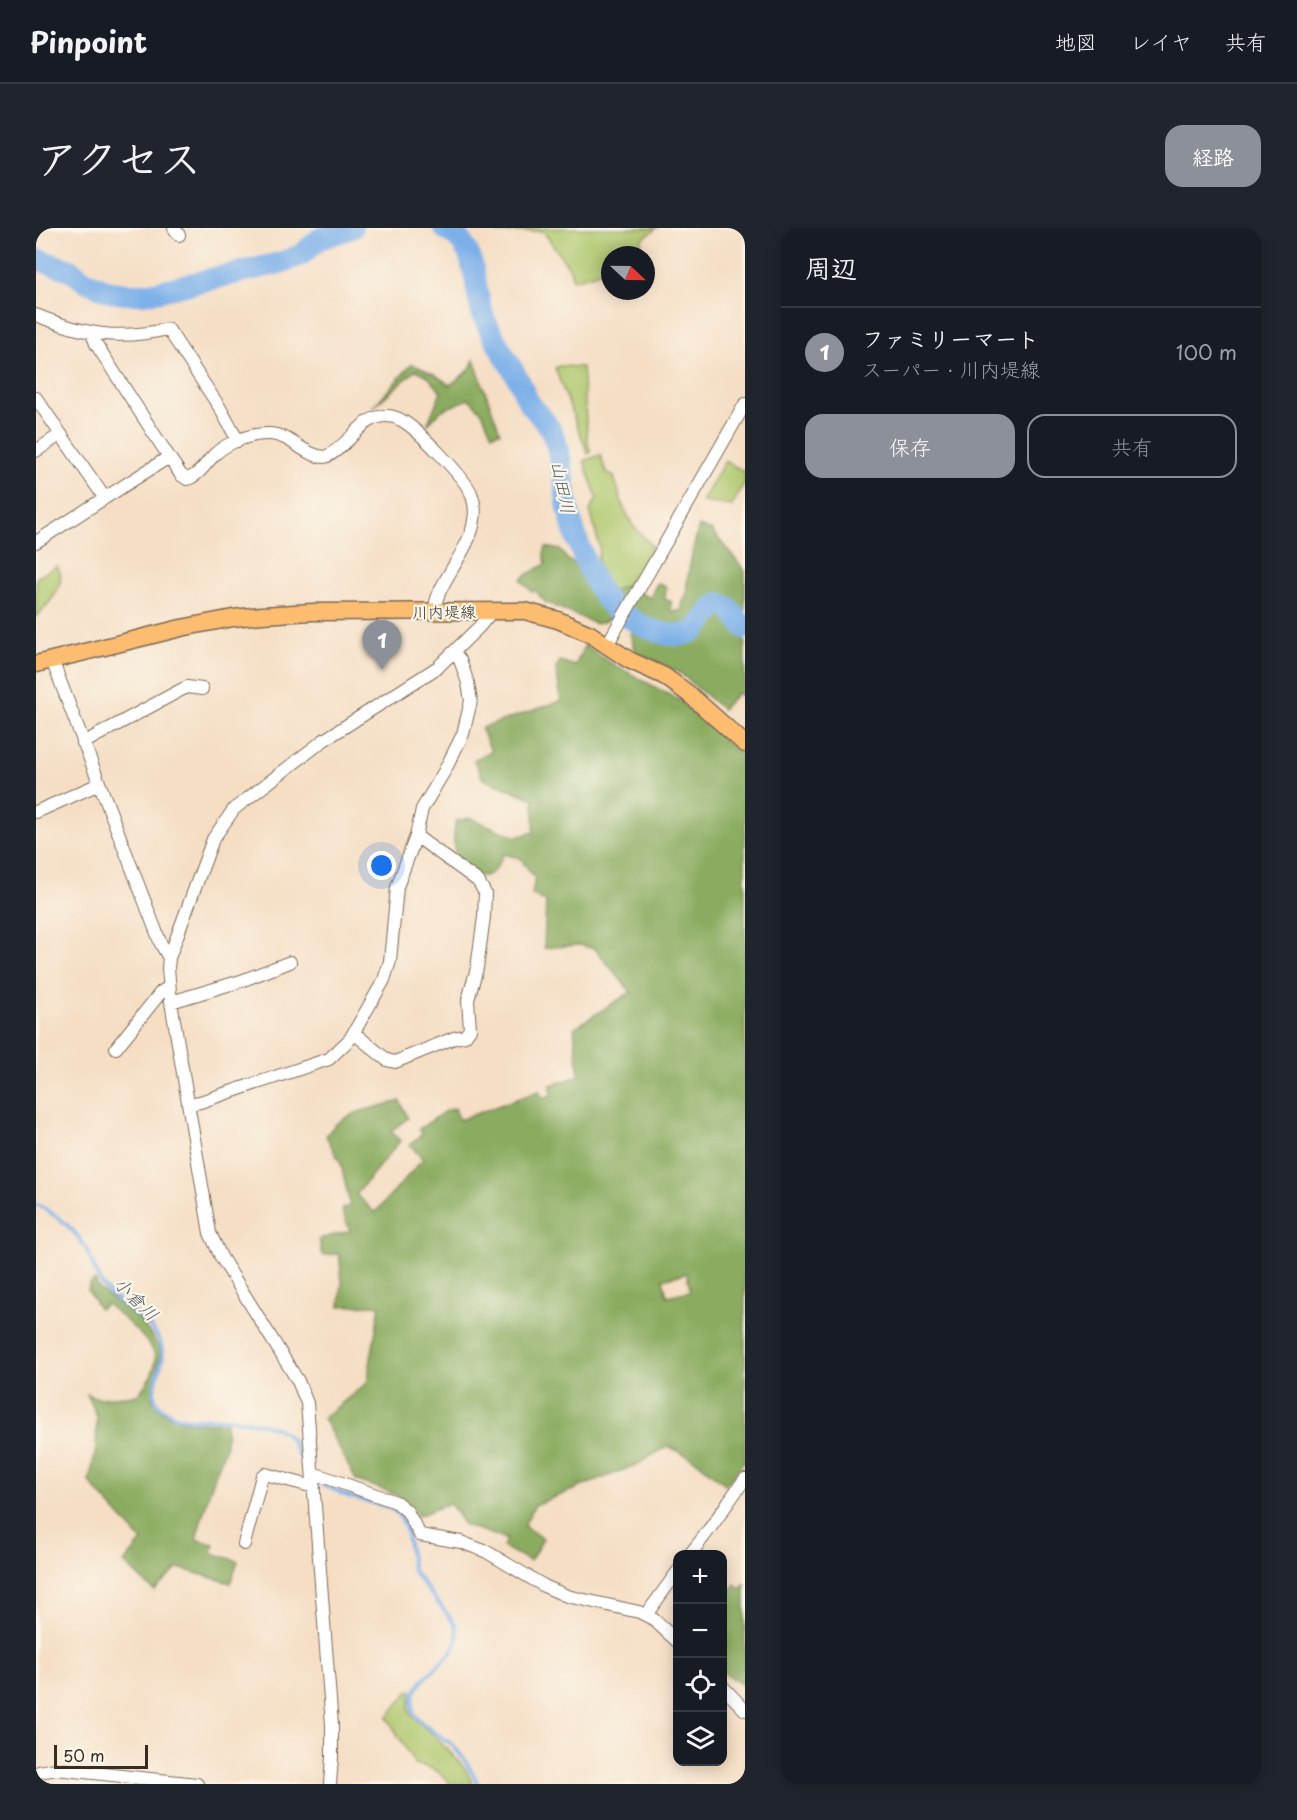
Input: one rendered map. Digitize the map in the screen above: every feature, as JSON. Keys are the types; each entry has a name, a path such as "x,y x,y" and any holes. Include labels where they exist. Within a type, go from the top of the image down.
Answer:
{"main road":[{"name":"川内堤線","path":"44,662 180,628 241,617 312,612 525,611 558,620 590,634 629,660 677,685 745,744"}],"street":[{"path":"36,315 74,330 92,333 135,335 168,329 220,408 238,441"},
{"path":"92,333 96,344 183,478 191,479 220,450 238,441 273,434 281,436 308,453 325,457 335,452 372,419 388,416 404,421 456,472 470,492 474,506 475,516 472,530 436,600 435,611"},
{"path":"36,398 104,497"},
{"path":"608,645 745,404"},
{"path":"36,451 61,434"},
{"path":"36,542 169,457"},
{"path":"330,1784 332,1734 307,1403 284,1356 221,1257 210,1233 171,1002 170,958 213,839 234,809 324,740 425,676 454,652 493,610"},
{"path":"188,1104 220,1096 323,1061 345,1045 354,1033 387,973 395,896 416,836 422,809 463,734 471,700 460,660 454,652"},
{"path":"44,662 84,743 161,944 170,958"},
{"path":"84,743 179,691 188,687 202,689"},
{"path":"36,812 99,784"},
{"path":"354,1033 387,1060 395,1062 454,1038 465,1036 470,1029 468,1000 477,968 485,893 478,880 416,836"},
{"path":"171,1002 241,981 290,962"},
{"path":"116,1048 162,992 169,987"},
{"path":"313,1473 396,1502 407,1511 420,1535 461,1542 487,1552 556,1592 645,1615 653,1619 673,1637"},
{"path":"244,1544 262,1476 265,1474 314,1488"},
{"path":"693,1550 709,1532 725,1505 745,1479"},
{"path":"645,1615 673,1578"},
{"path":"727,1690 745,1710"},
{"path":"45,1784 38,1770 56,1769 197,1784"}],"green space":[{"path":"490,228 657,228 642,239 640,246 601,246 601,272 573,280 570,269 543,231 499,233"},
{"path":"474,360 500,432 492,434 482,412 469,399 442,410 427,425 441,392 428,376 416,370 372,408 412,364 434,374 450,385 469,370"},
{"path":"559,366 582,367 588,445 591,452 588,454 555,368"},
{"path":"600,455 606,472 614,477 623,506 633,526 652,546 638,571 632,575 626,585 612,592 599,565 600,549 590,510 597,498 584,461"},
{"path":"725,461 745,472 745,482 732,506 702,502"},
{"path":"699,526 712,531 745,571 745,699 738,693 722,709 680,673 636,652 630,634 632,630 609,617 606,621 596,624 545,602 535,590 532,592 521,580 546,564 544,553 546,547 560,550 567,559 579,567 600,597 626,585 650,598 657,583 666,587 665,600 671,601 671,611 682,611 682,600 686,599 690,562"},
{"path":"57,566 60,573 59,587 56,594 36,617 36,578"},
{"path":"585,645 609,662 679,700 745,758 745,1460 726,1485 697,1461 668,1446 636,1465 535,1505 524,1526 543,1539 530,1561 503,1547 506,1539 464,1525 450,1503 418,1516 399,1497 356,1480 323,1418 367,1383 380,1305 340,1306 342,1281 339,1254 322,1255 319,1239 350,1231 342,1210 350,1205 341,1164 326,1136 340,1121 359,1112 400,1101 408,1118 391,1131 400,1141 356,1194 375,1213 423,1159 410,1145 422,1134 419,1129 444,1112 455,1108 459,1120 539,1091 542,1098 551,1095 551,1085 579,1076 574,1028 631,992 595,949 580,945 544,948 546,902 532,894 535,878 520,858 503,854 498,866 490,874 480,876 459,862 454,850 456,821 470,818 516,837 534,832 534,799 483,779 474,760 491,751 481,728 561,701 556,668 560,661 575,666","holes":["687,1273 690,1291 667,1296 663,1279"]},
{"path":"95,1280 99,1289 141,1321 159,1347 161,1352 152,1399 159,1408 166,1414 184,1421 226,1423 226,1446 196,1539 214,1544 212,1553 238,1561 231,1583 178,1568 154,1591 124,1563 142,1541 89,1482 96,1449 97,1416 87,1394 98,1398 138,1395 153,1371 155,1356 142,1336 107,1304 99,1309 88,1290 89,1285"},
{"path":"735,1584 741,1589 745,1584 745,1687 727,1675 727,1597"},
{"path":"410,1690 412,1691 409,1707 412,1716 439,1740 466,1770 473,1784 450,1784 435,1770 415,1764 387,1717"}],"waterway":[{"name":"山田川","path":"36,259 70,270 83,280 110,292 144,294 280,263 301,255 319,239 352,228"},
{"name":"山田川","path":"444,228 464,245 473,267 483,315 528,401 552,433 560,460 574,532 592,575 606,599 624,615 665,634 690,633 720,604 729,608 745,628"},
{"name":"小倉川","path":"36,1204 52,1213 73,1231 84,1245 106,1290 138,1315 158,1338 163,1355 154,1393 159,1405 180,1418 235,1420 275,1428 288,1436 305,1468"},
{"name":"小倉川","path":"321,1484 348,1496 385,1506 395,1511 402,1520 406,1529 413,1571 455,1624 457,1637 454,1648 447,1657 419,1685 414,1696 413,1709 424,1724 457,1750 478,1784"}],"place":[{"name":"ファミリーマート","path":"382,670"}]}
